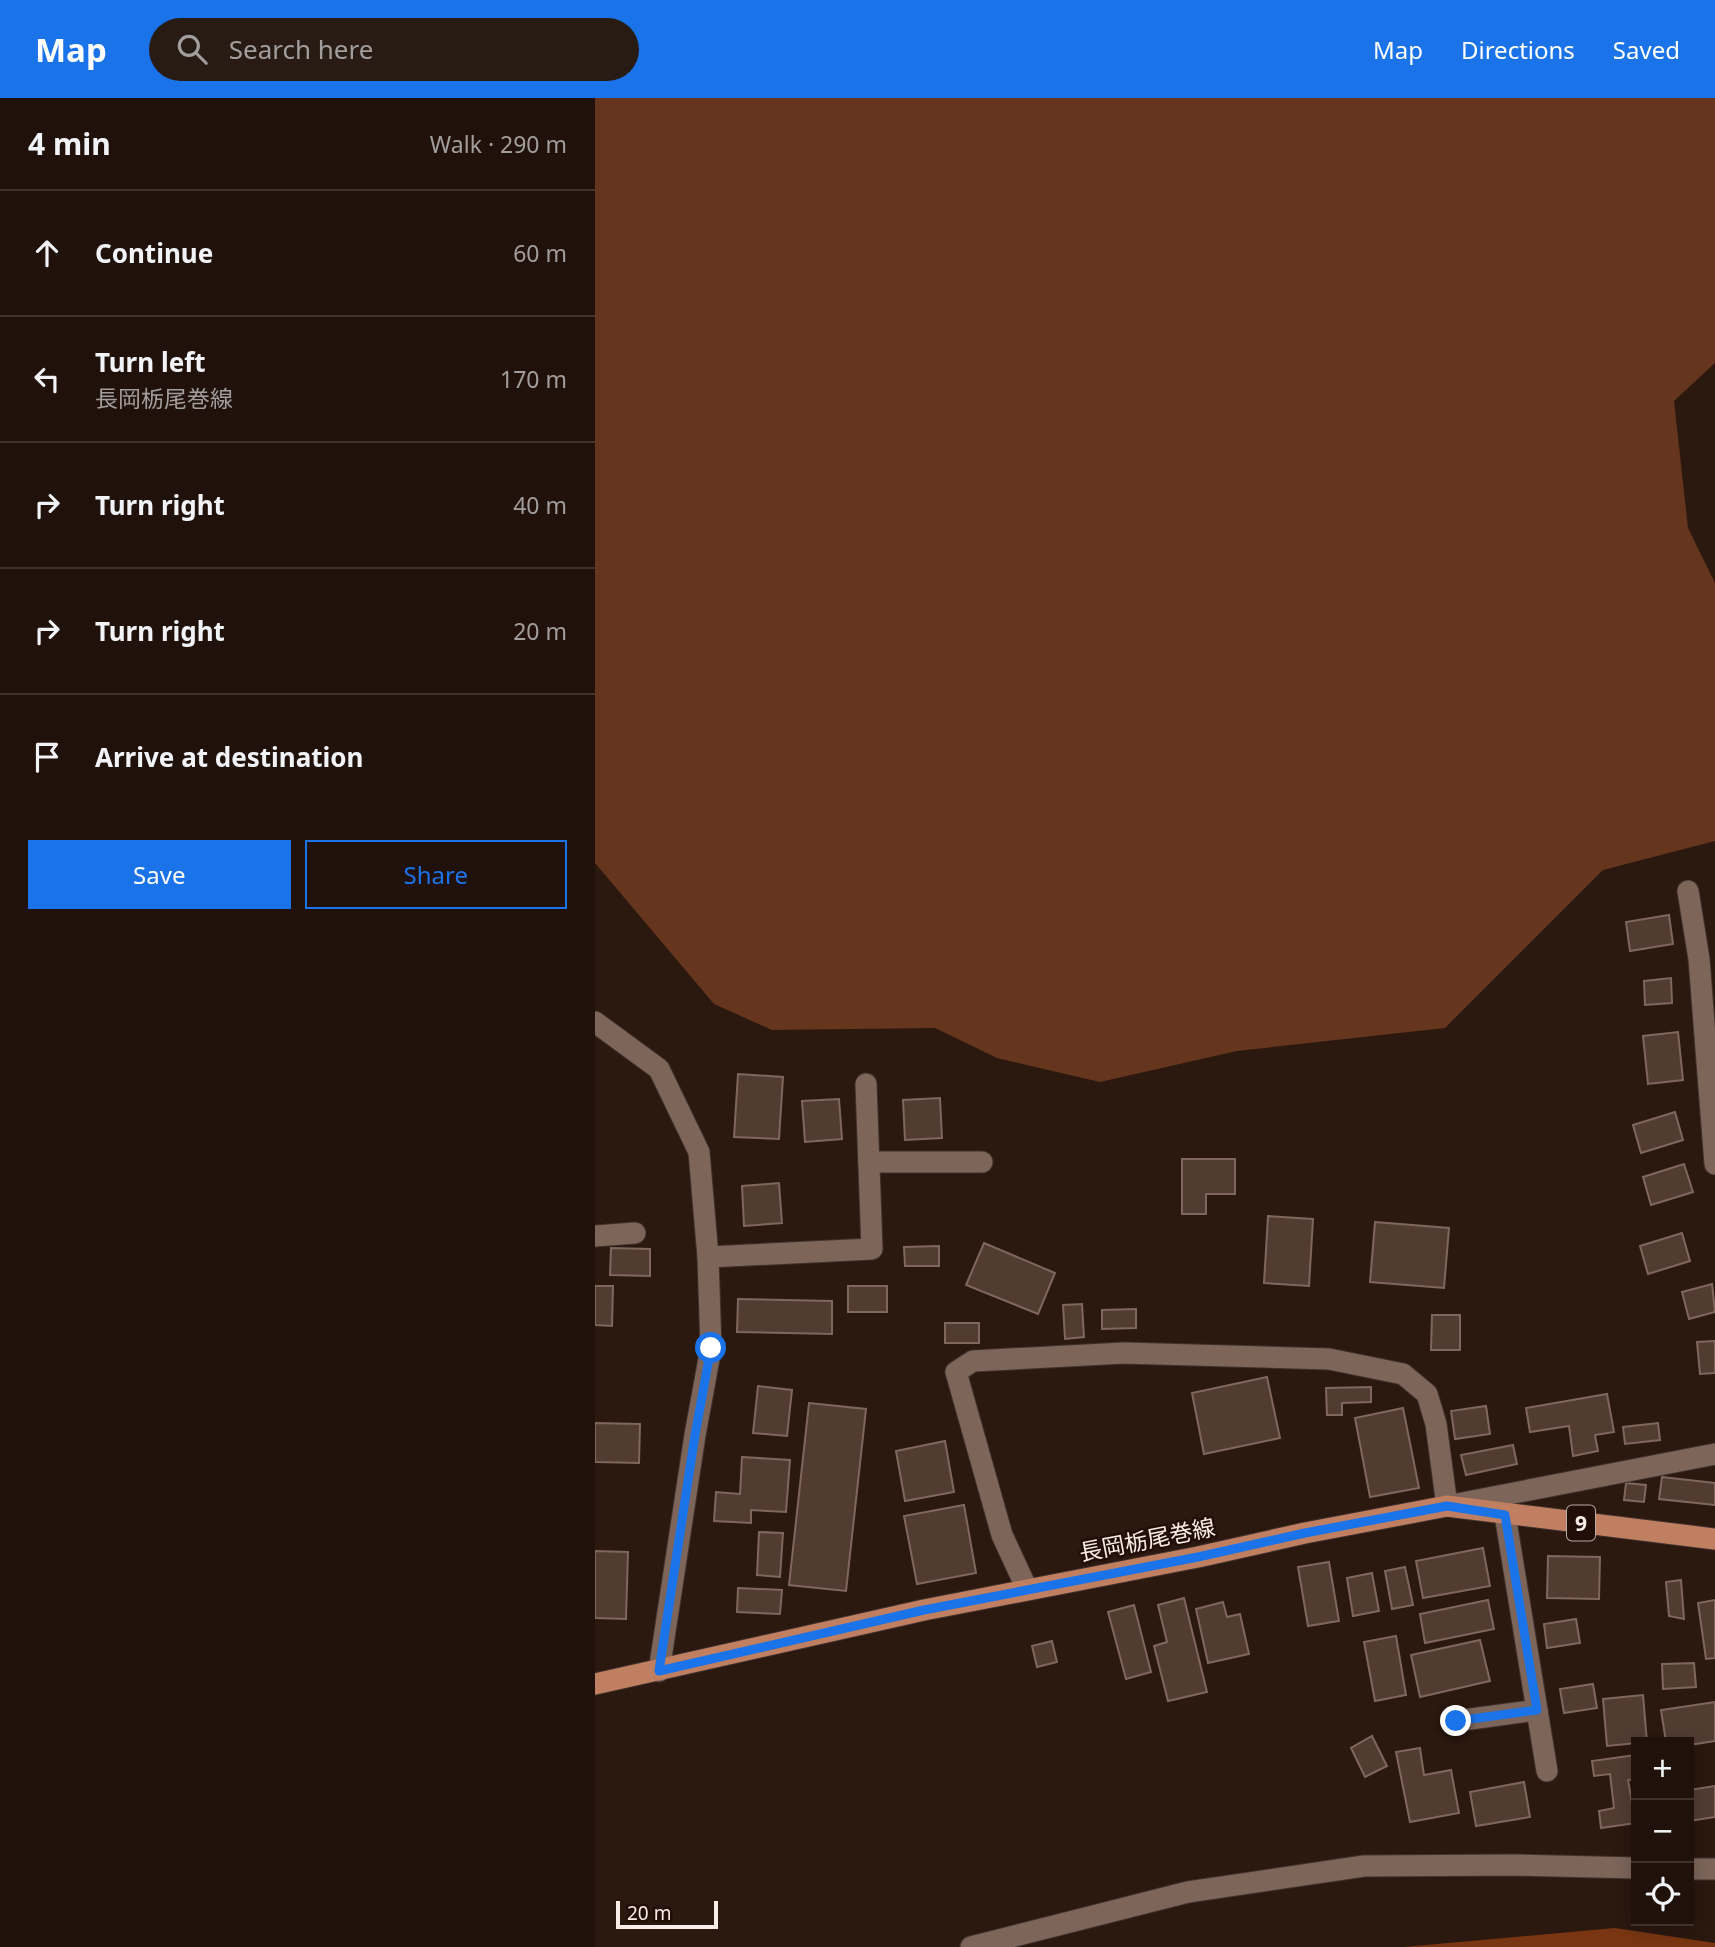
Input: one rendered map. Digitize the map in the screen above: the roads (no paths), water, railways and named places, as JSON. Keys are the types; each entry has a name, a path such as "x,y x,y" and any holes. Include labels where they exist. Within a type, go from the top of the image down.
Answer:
{"main road":[{"name":"長岡栃尾巻線","path":"595,1684 924,1610 1447,1506 1715,1539"}],"street":[{"path":"1688,891 1707,958 1715,1164"},
{"path":"595,1022 659,1069 699,1152 708,1257 711,1348 659,1671"},
{"path":"708,1257 873,1249 866,1084"},
{"path":"869,1162 982,1162"},
{"path":"595,1236 635,1233"},
{"path":"1027,1589 1002,1535 957,1372 973,1361 1137,1353 1329,1359 1403,1374 1427,1394 1436,1424 1447,1506 1715,1454"},
{"path":"1505,1515 1546,1771"},
{"path":"1456,1721 1537,1710"},
{"path":"971,1947 1188,1892 1364,1866 1631,1868"},
{"path":"1694,1869 1715,1869"}]}
